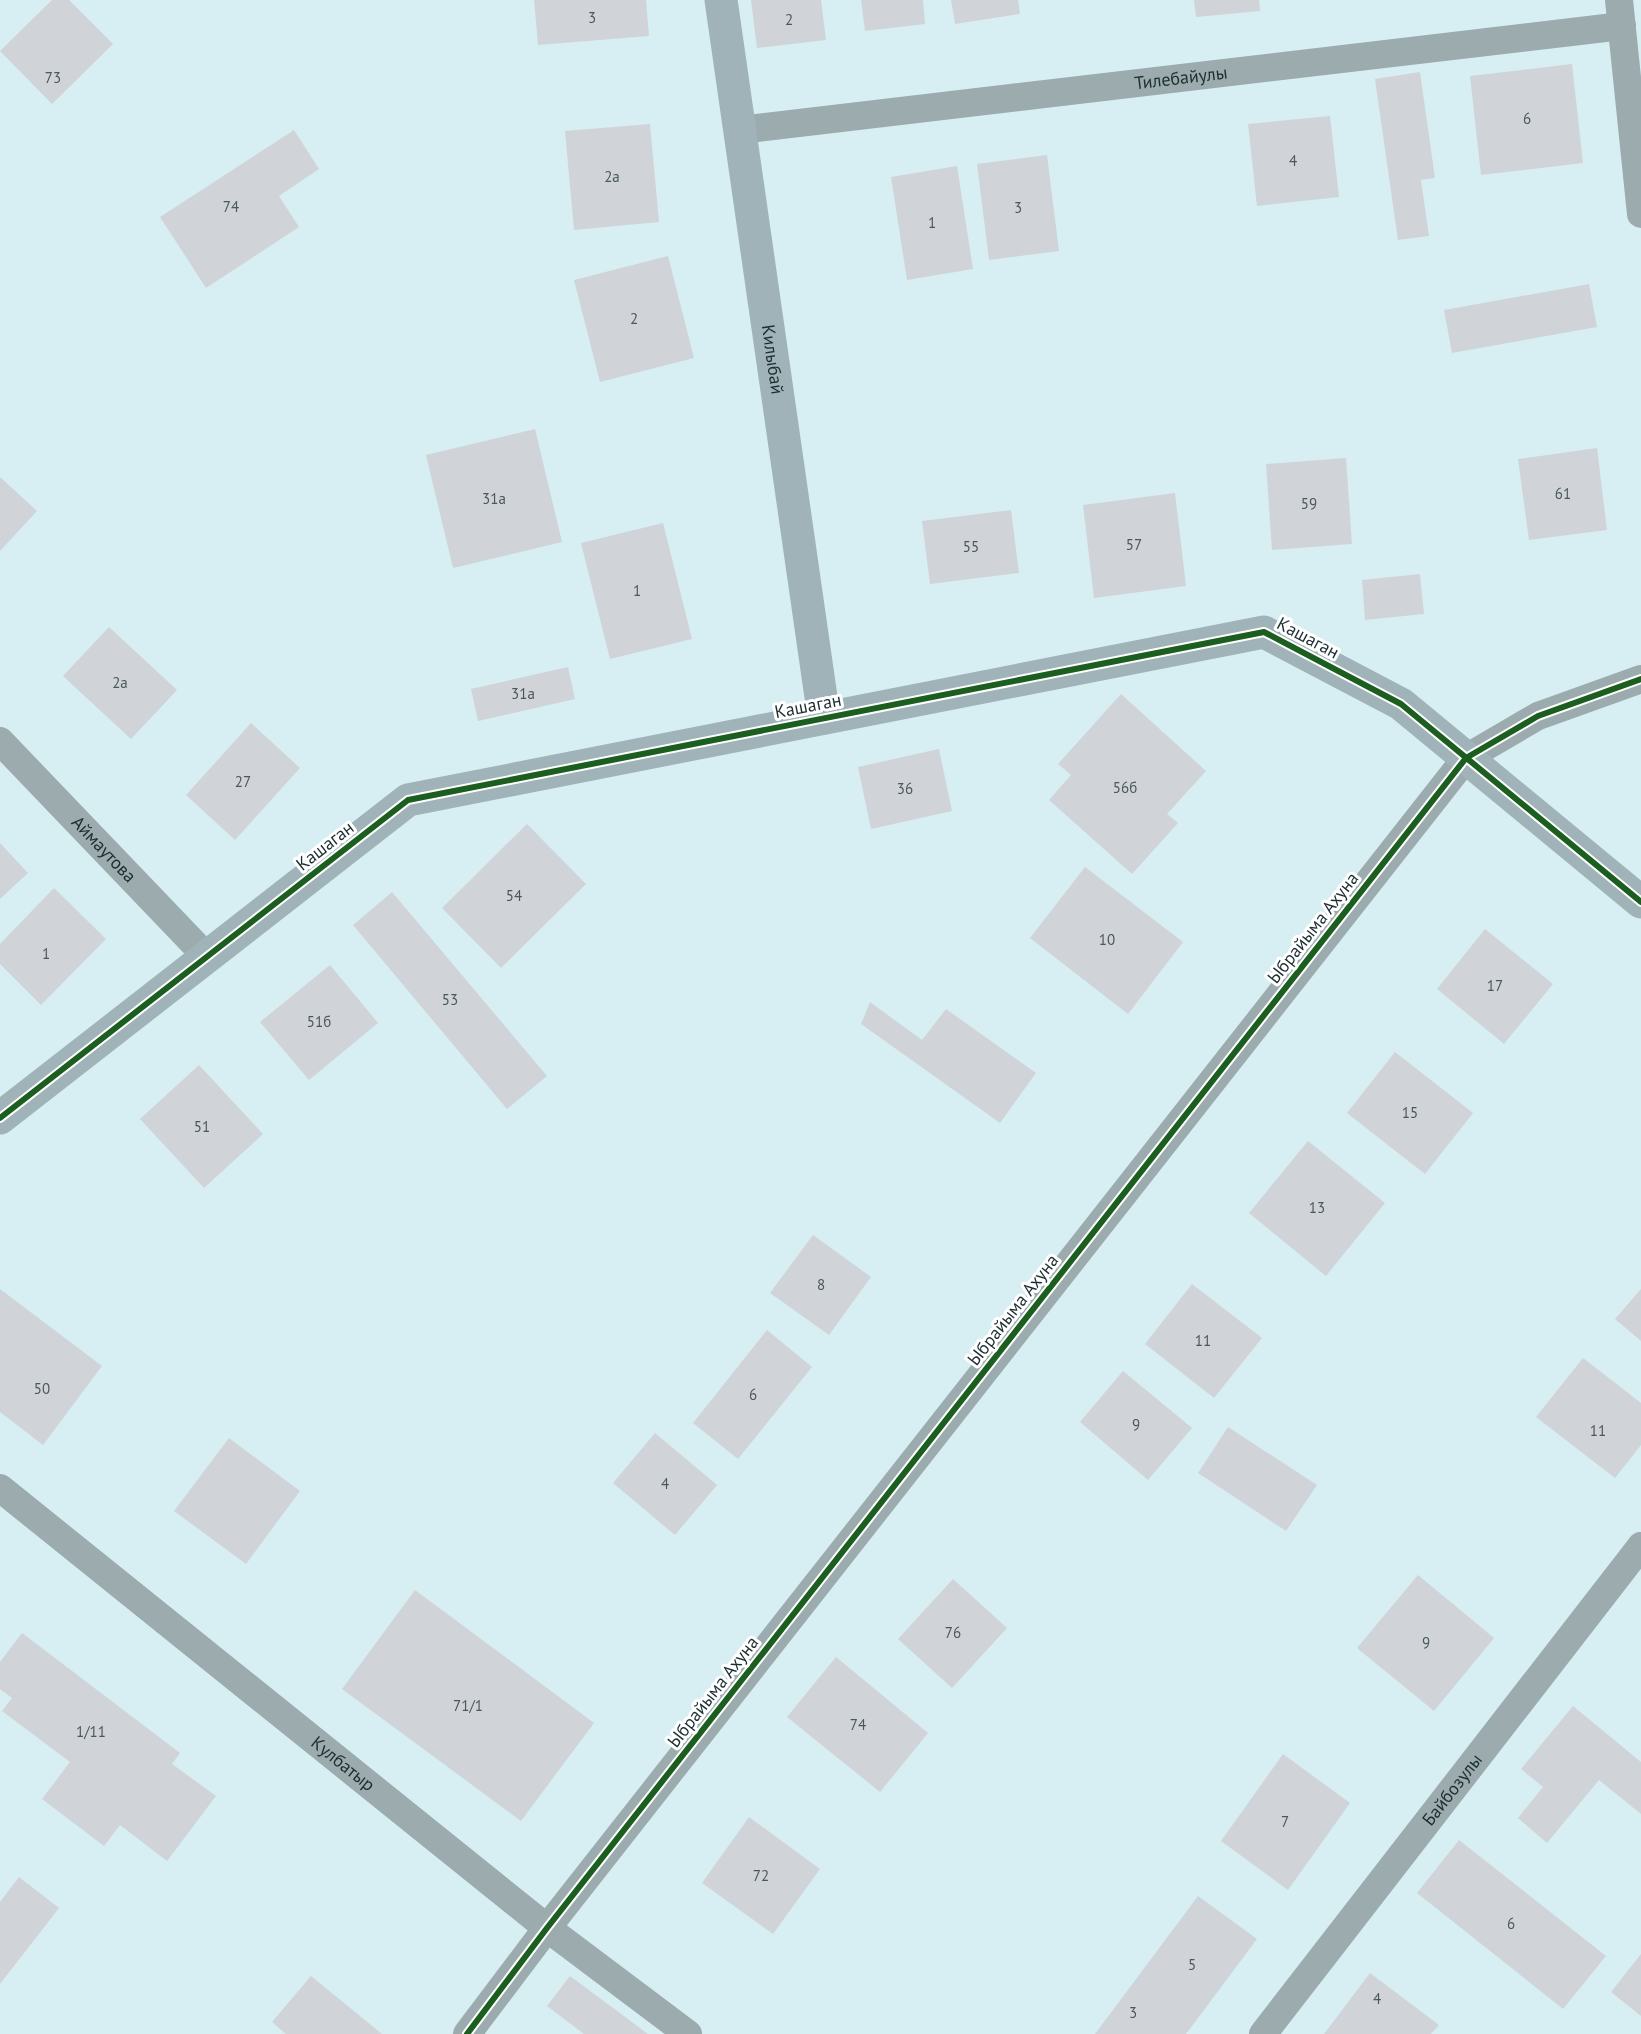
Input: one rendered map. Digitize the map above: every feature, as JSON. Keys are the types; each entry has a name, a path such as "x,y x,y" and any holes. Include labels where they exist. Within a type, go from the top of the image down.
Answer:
{"street":[{"name":"Килыбай","path":"721,0 824,718"},
{"name":"Тилебайулы","path":"740,130 1620,13"},
{"path":"1620,13 1641,214"},
{"name":"Кашаган","path":"0,1118 408,800 1264,632 1401,704 1641,902"},
{"name":"Ыбрайыма Ахуна","path":"467,2034 547,1928 1466,758 1538,716 1641,679"},
{"name":"Аймаутова","path":"0,741 207,957"},
{"name":"Кулбатыр","path":"0,1488 547,1928 688,2034"},
{"name":"Байбозулы","path":"1263,2034 1641,1546"}],"building":[{"path":"52,0 69,0 113,44 52,104 0,51"},
{"path":"534,0 646,0 649,36 538,45"},
{"path":"751,0 821,0 826,40 757,48"},
{"path":"861,0 923,0 925,24 865,31"},
{"path":"951,0 1018,0 1020,14 955,24"},
{"path":"1194,0 1259,0 1260,11 1196,17"},
{"path":"1572,64 1583,163 1481,175 1470,76"},
{"path":"1420,72 1435,178 1421,180 1429,236 1398,240 1375,79"},
{"path":"1330,116 1339,197 1257,206 1248,124"},
{"path":"650,124 659,222 574,230 565,131"},
{"path":"294,130 319,169 279,196 299,227 206,288 160,217"},
{"path":"1047,155 1059,251 989,260 977,164"},
{"path":"957,166 973,269 907,280 891,177"},
{"path":"668,256 694,358 600,382 574,280"},
{"path":"1589,284 1597,327 1452,353 1444,310"},
{"path":"535,429 562,542 453,568 426,455"},
{"path":"1597,448 1607,530 1529,540 1518,459"},
{"path":"1346,458 1352,544 1272,550 1266,464"},
{"path":"0,477 37,511 0,551"},
{"path":"1175,493 1186,586 1094,598 1083,505"},
{"path":"1011,510 1019,573 930,584 922,521"},
{"path":"663,523 692,639 610,659 581,543"},
{"path":"1420,574 1424,614 1365,620 1362,580"},
{"path":"109,627 177,690 131,739 63,676"},
{"path":"568,667 575,699 478,721 471,689"},
{"path":"1121,694 1206,771 1167,814 1178,823 1132,874 1049,800 1071,775 1058,764"},
{"path":"251,723 300,768 235,840 186,795"},
{"path":"939,749 952,811 871,829 858,767"},
{"path":"527,824 586,884 501,968 442,908"},
{"path":"0,843 28,873 0,899"},
{"path":"1085,867 1183,942 1128,1014 1030,938"},
{"path":"54,888 106,939 41,1005 0,964 0,944"},
{"path":"392,892 547,1076 507,1109 353,925"},
{"path":"1485,929 1553,984 1504,1044 1437,989"},
{"path":"330,965 378,1023 309,1080 260,1022"},
{"path":"870,1002 922,1040 946,1009 1036,1073 1000,1123 861,1024"},
{"path":"1395,1052 1473,1113 1425,1174 1347,1113"},
{"path":"199,1065 263,1134 204,1188 140,1119"},
{"path":"1308,1141 1385,1203 1326,1276 1249,1213"},
{"path":"813,1235 871,1277 829,1335 770,1293"},
{"path":"1192,1284 1262,1338 1214,1398 1145,1344"},
{"path":"0,1289 102,1366 43,1445 0,1412"},
{"path":"1641,1289 1641,1341 1615,1319"},
{"path":"767,1330 812,1367 738,1459 693,1423"},
{"path":"1583,1358 1641,1403 1641,1445 1615,1478 1536,1417"},
{"path":"1123,1371 1192,1428 1148,1480 1080,1422"},
{"path":"1228,1427 1317,1485 1286,1531 1198,1473"},
{"path":"655,1433 717,1485 675,1535 613,1483"},
{"path":"229,1438 300,1491 246,1564 174,1511"},
{"path":"1418,1575 1494,1638 1434,1711 1357,1648"},
{"path":"953,1579 1007,1628 952,1688 898,1639"},
{"path":"415,1590 594,1723 521,1821 342,1689"},
{"path":"22,1633 180,1753 172,1764 216,1796 167,1861 120,1825 104,1846 42,1799 70,1762 2,1711 12,1698 0,1689 0,1662"},
{"path":"836,1657 928,1733 880,1792 787,1717"},
{"path":"1573,1706 1641,1762 1641,1814 1599,1780 1547,1843 1518,1818 1543,1787 1521,1769"},
{"path":"1283,1754 1350,1803 1288,1890 1221,1841"},
{"path":"749,1817 820,1869 773,1934 702,1883"},
{"path":"1459,1840 1606,1956 1563,2009 1417,1893"},
{"path":"19,1877 59,1908 0,1984 0,1902"},
{"path":"1198,1896 1257,1939 1186,2034 1095,2034"},
{"path":"1641,1954 1641,2016 1611,1992"},
{"path":"1370,1973 1439,2025 1431,2034 1324,2034"},
{"path":"311,1976 382,2034 286,2034 272,2022"},
{"path":"570,1976 648,2034 584,2034 547,2006"}],"cycle path":[{"path":"0,1118 408,800 1264,632 1401,704 1641,902"},
{"path":"467,2034 547,1928 1466,758 1538,716 1641,679"}]}
